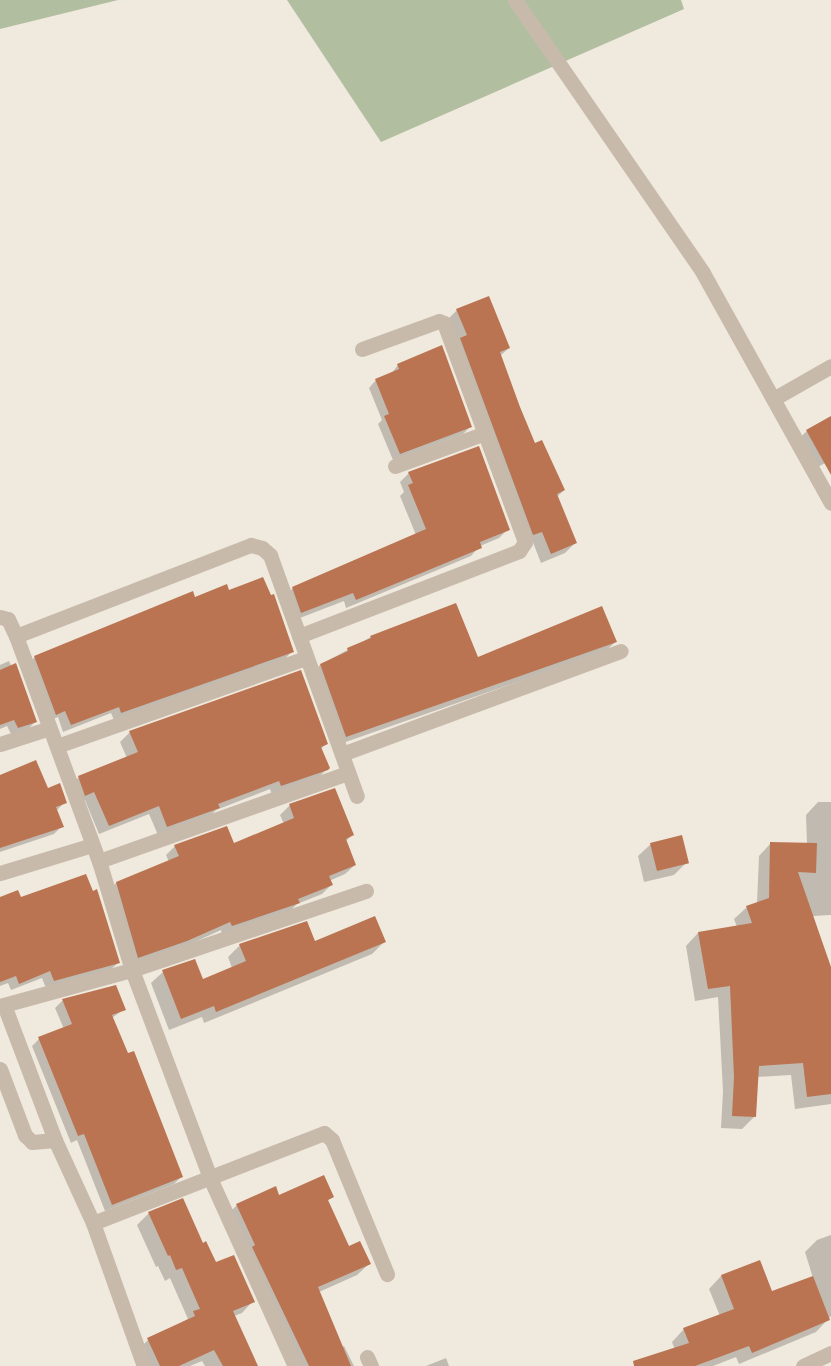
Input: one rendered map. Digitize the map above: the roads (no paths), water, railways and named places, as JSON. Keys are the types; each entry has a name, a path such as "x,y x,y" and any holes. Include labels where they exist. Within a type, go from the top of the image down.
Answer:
{"street":[{"path":"515,0 704,273 831,503"},
{"path":"299,636 522,548 526,539 441,321 362,349"},
{"path":"775,398 831,366"},
{"path":"395,466 485,433"},
{"path":"16,636 251,544 262,548 270,555 357,796"},
{"path":"0,617 8,619 16,636 99,861 132,970 210,1178 295,1366"},
{"path":"342,754 621,651"},
{"path":"57,746 306,658"},
{"path":"0,744 50,728"},
{"path":"99,861 348,773"},
{"path":"0,873 92,845"},
{"path":"144,1366 93,1223 55,1140 2,1005 132,970 366,891"},
{"path":"0,1069 25,1135 32,1142 55,1140"},
{"path":"93,1223 324,1133 332,1140 387,1274"},
{"path":"803,1366 831,1353"}]}
